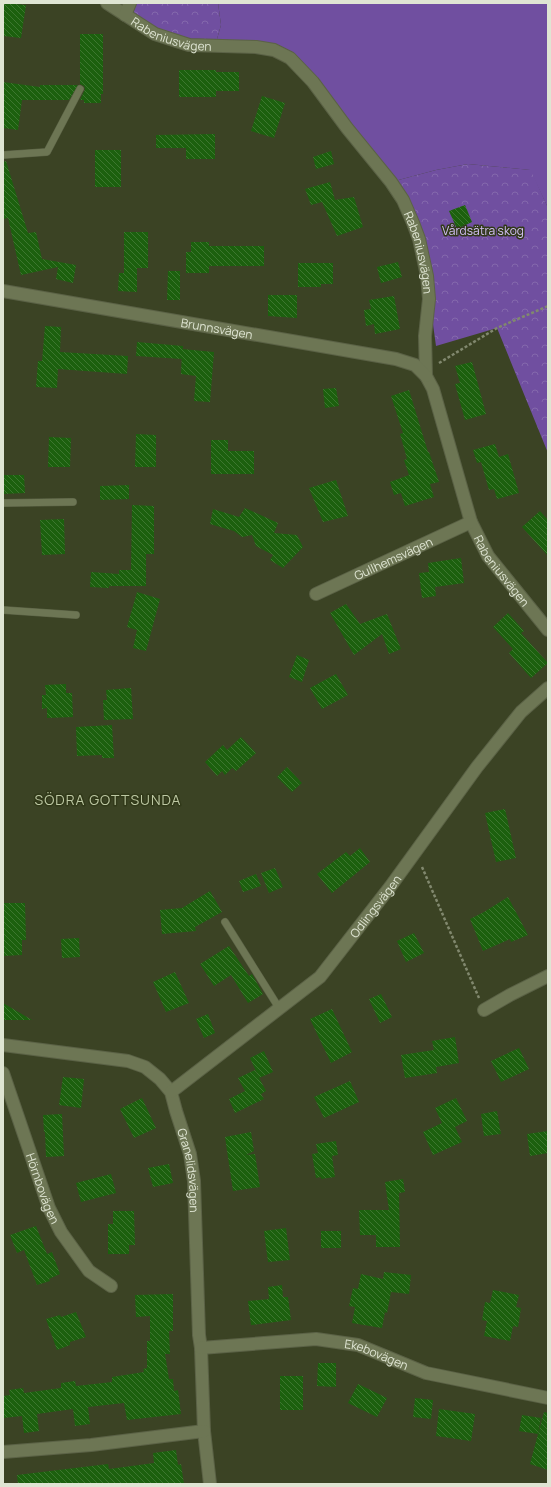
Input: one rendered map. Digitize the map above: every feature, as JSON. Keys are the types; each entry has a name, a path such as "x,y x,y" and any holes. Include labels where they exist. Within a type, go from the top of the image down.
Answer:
{"street":[{"name":"Rabeniusvägen","path":"107,3 155,34 189,45 256,47 274,50 290,58 313,82 347,128 391,182 403,200 419,239 427,276 429,299 425,336 426,376 433,389 471,522 488,556 548,630"},
{"name":"Rabeniusvägen","path":"125,15 130,3"},
{"name":"Brunnsvägen","path":"3,291 396,359 415,365 426,376"},
{"name":"Gullhemsvägen","path":"316,594 471,522"},
{"name":"Odlingsvägen","path":"171,1092 320,977 390,887 477,767 521,712 548,688"},
{"path":"484,1010 548,976"},
{"name":"Granelidsvägen","path":"3,1045 128,1061 145,1067 160,1079 171,1092 190,1154 194,1181 204,1431 210,1484"},
{"name":"Hörnbovägen","path":"3,1073 49,1208 58,1226 89,1271 111,1286"},
{"name":"Ekebovägen","path":"201,1348 316,1339 358,1344 426,1373 548,1398"},
{"path":"3,1452 91,1445 204,1431"}],"lane":[{"path":"3,155 47,152 80,89"},
{"path":"3,503 74,502"},
{"path":"3,610 76,615"},
{"path":"225,922 279,1008"}],"path":[{"path":"426,376 435,365 496,328 548,306"},
{"path":"415,852 484,1010"}],"green space":[{"path":"130,3 218,3 221,25 215,46 189,45 125,15"},
{"path":"218,3 548,3 548,208 530,170 468,164 436,170 391,182 290,58 215,46 221,25"},
{"name":"Vårdsätra skog","path":"468,164 531,170 548,208 548,453 497,328 436,346 424,259 391,182 436,170"}],"building":[{"path":"3,3 26,5 21,38 3,36"},
{"path":"80,34 103,34 103,94 101,94 101,103 84,103 84,100 80,100 85,89 84,86 80,84"},
{"path":"179,70 216,70 216,72 239,72 239,91 216,91 216,97 179,97"},
{"path":"3,82 40,87 40,85 78,85 69,100 22,100 18,130 3,128"},
{"path":"262,96 285,103 274,138 251,131"},
{"path":"215,134 215,159 186,159 186,148 156,148 156,135"},
{"path":"95,150 121,150 121,187 95,187"},
{"path":"331,151 334,164 316,169 313,157"},
{"path":"6,161 28,233 36,232 42,259 76,265 73,283 56,279 58,267 21,275 8,218 3,219 3,162"},
{"path":"330,182 335,200 354,197 363,227 337,236 322,202 311,205 305,189"},
{"path":"465,205 472,222 457,229 449,211"},
{"path":"124,232 148,232 148,268 137,268 137,292 118,291 119,273 124,273"},
{"path":"191,242 209,242 209,246 264,246 264,266 209,266 209,273 186,273 186,252 191,252"},
{"path":"398,262 402,277 381,283 377,267"},
{"path":"298,263 333,263 333,284 321,284 321,287 298,287"},
{"path":"168,271 180,271 180,300 167,300"},
{"path":"268,295 297,295 297,318 268,316"},
{"path":"394,296 400,329 375,334 374,324 366,326 364,310 371,309 369,300"},
{"path":"45,326 61,327 60,352 128,356 127,374 58,369 57,388 36,387 38,361 42,361"},
{"path":"137,342 183,346 182,359 136,356"},
{"path":"182,349 214,352 210,402 194,401 196,376 181,374"},
{"path":"472,362 486,414 465,420 455,384 460,383 455,366"},
{"path":"336,388 339,406 325,408 323,389"},
{"path":"409,390 439,482 430,484 434,497 405,506 401,493 394,495 390,482 409,475 404,460 407,459 400,434 403,433 391,396"},
{"path":"136,434 156,435 156,467 135,467"},
{"path":"49,437 71,438 70,467 48,467"},
{"path":"211,440 228,440 228,451 254,451 254,474 211,474"},
{"path":"495,444 499,457 508,454 519,493 497,499 494,489 489,490 481,462 477,463 473,450"},
{"path":"3,475 24,475 25,493 3,494"},
{"path":"336,480 348,516 323,522 309,488"},
{"path":"129,485 129,499 100,500 100,486"},
{"path":"132,505 154,506 154,554 146,554 146,586 109,586 109,588 90,587 91,572 119,574 119,570 131,570"},
{"path":"245,508 278,523 274,533 297,535 303,547 283,568 270,560 273,555 256,546 252,535 242,537 234,531 210,524 213,509 239,517"},
{"path":"540,511 548,520 548,556 522,527"},
{"path":"64,519 65,554 42,555 40,520"},
{"path":"461,558 464,583 435,587 436,596 422,598 419,573 429,572 428,563"},
{"path":"137,592 160,599 146,651 133,648 137,630 127,627"},
{"path":"346,604 360,624 387,614 401,649 389,654 382,634 354,655 330,613"},
{"path":"508,613 524,631 521,633 548,663 531,678 509,653 513,649 493,627"},
{"path":"297,655 309,660 302,682 289,677"},
{"path":"336,674 348,695 322,709 310,688"},
{"path":"66,684 66,693 72,693 73,717 47,718 47,708 42,709 42,695 46,695 45,685"},
{"path":"131,688 133,719 104,720 103,700 107,700 106,690"},
{"path":"112,725 114,758 102,758 102,755 77,756 76,727"},
{"path":"241,737 256,753 236,771 232,768 225,775 222,771 217,776 205,762 223,745 227,750"},
{"path":"287,767 302,783 292,792 277,777"},
{"path":"505,809 516,858 496,862 485,813"},
{"path":"360,848 370,862 332,893 317,874 346,852 350,856"},
{"path":"275,868 283,887 269,893 261,873"},
{"path":"256,874 261,886 243,892 239,881"},
{"path":"210,891 222,912 195,927 196,931 162,934 160,910 182,908"},
{"path":"508,897 528,935 511,942 510,939 483,951 470,919"},
{"path":"4,903 25,903 26,940 22,940 22,955 3,956"},
{"path":"414,933 424,953 406,962 397,941"},
{"path":"79,938 80,957 62,958 61,939"},
{"path":"229,946 249,976 252,974 263,994 248,1003 231,975 214,986 200,964"},
{"path":"175,972 189,1003 166,1012 153,982"},
{"path":"381,994 392,1017 380,1023 369,999"},
{"path":"3,1003 32,1020 3,1020"},
{"path":"332,1009 352,1052 331,1063 310,1019"},
{"path":"208,1014 215,1033 204,1038 196,1019"},
{"path":"455,1037 459,1063 436,1067 437,1073 405,1078 401,1055 434,1050 432,1041"},
{"path":"519,1048 529,1069 501,1082 491,1061"},
{"path":"264,1051 273,1072 259,1078 250,1058"},
{"path":"255,1070 266,1091 261,1094 264,1099 235,1113 229,1099 245,1091 238,1078"},
{"path":"63,1077 84,1079 81,1108 59,1105"},
{"path":"350,1081 359,1102 324,1118 314,1097"},
{"path":"142,1098 156,1128 134,1138 120,1109"},
{"path":"456,1098 467,1121 455,1127 462,1142 433,1155 423,1132 442,1123 435,1108"},
{"path":"497,1111 501,1134 484,1136 481,1114"},
{"path":"62,1114 64,1156 46,1157 43,1115"},
{"path":"548,1131 548,1153 530,1156 527,1134"},
{"path":"251,1132 254,1151 246,1155 255,1154 260,1187 233,1191 225,1137"},
{"path":"336,1141 338,1155 332,1156 335,1177 321,1179 321,1177 316,1178 312,1154 318,1153 316,1144"},
{"path":"169,1164 173,1183 153,1187 148,1168"},
{"path":"111,1174 116,1193 81,1202 76,1183"},
{"path":"403,1179 405,1192 399,1193 400,1247 376,1247 376,1235 360,1235 359,1210 389,1210 385,1182"},
{"path":"113,1211 134,1211 135,1245 129,1245 129,1254 108,1254 108,1224 113,1224"},
{"path":"36,1226 47,1254 52,1252 60,1274 49,1279 50,1281 37,1285 24,1250 17,1253 10,1235"},
{"path":"286,1228 290,1260 268,1262 264,1231"},
{"path":"321,1231 341,1231 341,1248 321,1248"},
{"path":"384,1272 411,1275 409,1294 391,1292 387,1313 385,1312 382,1328 352,1323 355,1307 349,1306 353,1288 358,1289 361,1274 383,1279"},
{"path":"282,1285 283,1297 288,1297 291,1320 251,1325 248,1301 269,1299 268,1287"},
{"path":"493,1290 519,1295 516,1307 521,1308 518,1327 513,1326 510,1341 484,1336 487,1321 482,1320 485,1302 490,1303"},
{"path":"173,1294 173,1331 169,1331 170,1354 165,1354 169,1379 173,1379 174,1391 178,1390 181,1414 127,1420 124,1403 88,1407 90,1424 75,1426 73,1409 37,1414 39,1431 24,1433 22,1416 3,1418 3,1396 10,1395 9,1390 23,1388 24,1393 61,1388 61,1383 75,1381 76,1386 112,1382 112,1377 144,1372 143,1369 147,1368 147,1341 150,1341 150,1316 136,1317 135,1295"},
{"path":"76,1312 86,1337 70,1342 70,1345 57,1350 46,1319 60,1315 61,1317"},
{"path":"318,1363 336,1363 336,1387 317,1386"},
{"path":"280,1376 303,1376 303,1410 280,1410"},
{"path":"358,1384 387,1398 377,1417 348,1403"},
{"path":"415,1398 433,1400 431,1419 413,1417"},
{"path":"439,1409 475,1414 471,1441 436,1436"},
{"path":"544,1412 548,1413 548,1470 530,1464"},
{"path":"522,1415 541,1418 538,1434 519,1431"},
{"path":"176,1450 178,1465 181,1464 184,1484 18,1484 17,1475 108,1464 109,1469 154,1463 153,1453"}],"district":[{"name":"SÖDRA GOTTSUNDA","path":"108,799"}]}
